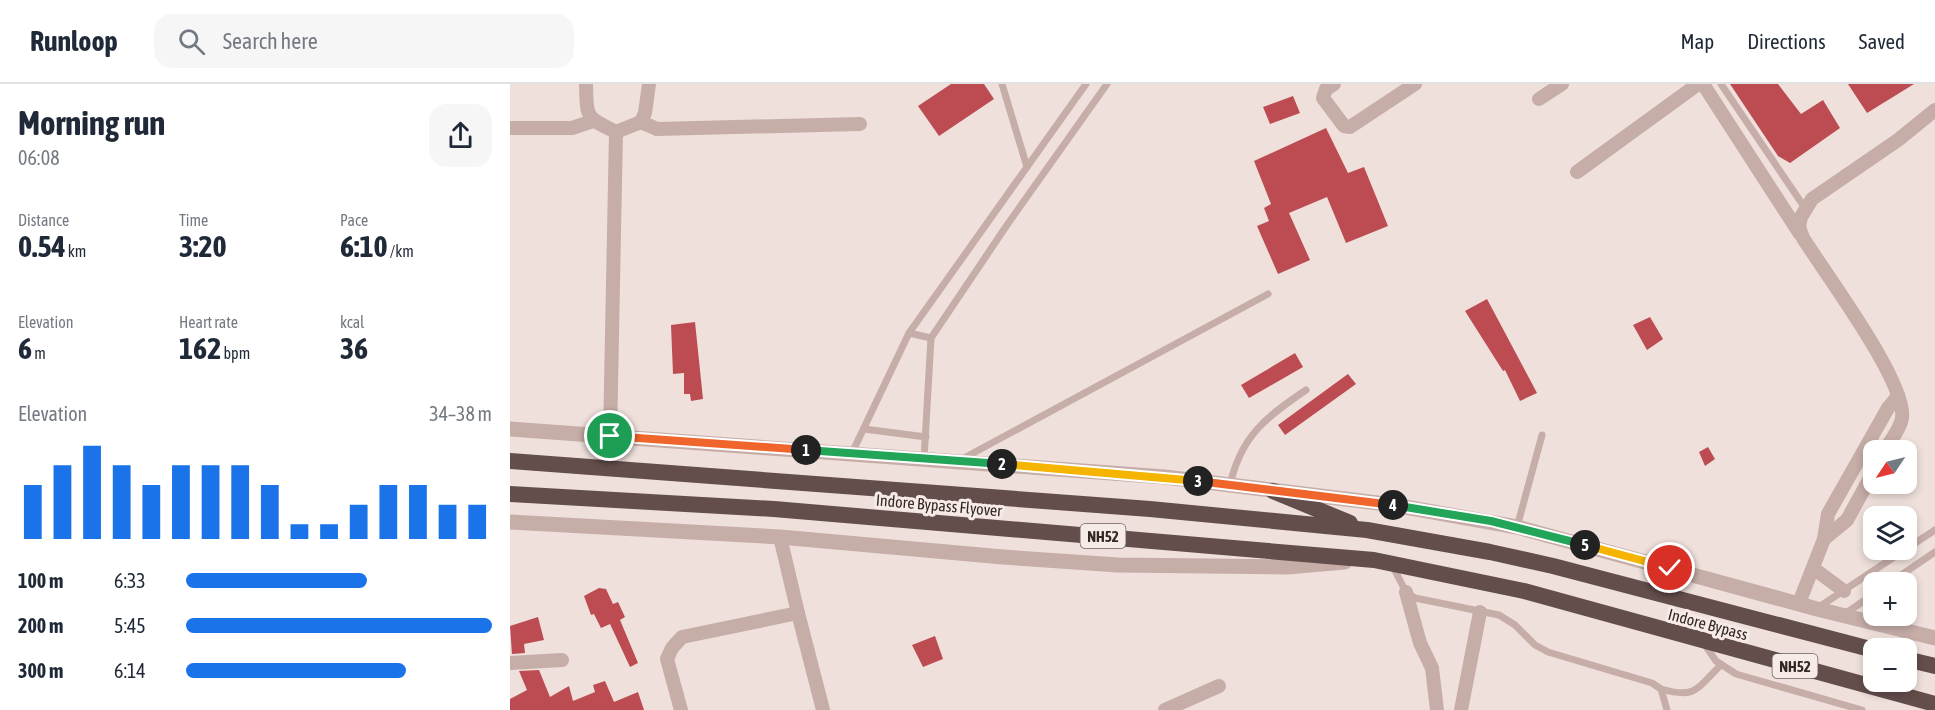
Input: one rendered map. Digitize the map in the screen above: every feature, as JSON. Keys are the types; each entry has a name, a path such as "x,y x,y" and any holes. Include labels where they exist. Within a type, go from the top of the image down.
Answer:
{"highway":[{"name":"Indore Bypass Flyover","path":"510,461 1262,518 1367,530"},
{"path":"1273,491 1367,530"},
{"name":"Indore Bypass Flyover","path":"510,494 815,513 1365,559"},
{"name":"Indore Bypass","path":"1367,530 1490,552 1667,594 1863,647"},
{"name":"Indore Bypass","path":"1365,559 1524,591 1935,704"},
{"path":"1917,662 1935,666"}],"street":[{"path":"586,84 587,112 593,121 616,132 640,122 645,112 649,84"},
{"path":"1334,84 1326,89 1323,98 1344,126 1350,128 1415,84"},
{"path":"1539,99 1562,84"},
{"path":"1577,172 1701,84 1884,364 1898,396 1902,418 1890,440"},
{"path":"1803,238 1799,227 1804,208 1812,199 1898,140 1935,110"},
{"path":"510,128 572,128 593,121"},
{"path":"640,122 657,129 860,123"},
{"path":"610,436 616,132"},
{"path":"1799,603 1824,539 1828,514 1887,408 1898,396"},
{"path":"510,429 1165,477 1394,505 1517,526 1817,609 1935,638"},
{"path":"1824,539 1847,520 1863,491"},
{"path":"510,522 780,537 1118,565 1287,567 1365,559"},
{"path":"780,537 824,710"},
{"path":"1813,568 1844,591"},
{"path":"1406,592 1420,643 1432,668 1437,710"},
{"path":"681,710 667,659 676,641 682,637 798,612"},
{"path":"1461,710 1480,612"},
{"path":"510,663 562,660"},
{"path":"1165,710 1219,686"}],"lane":[{"path":"1002,84 1027,167"},
{"path":"852,453 909,333 1086,84"},
{"path":"924,459 932,338 1007,225 1107,84"},
{"path":"1721,84 1804,208"},
{"path":"960,461 1268,294"},
{"path":"909,333 932,338"},
{"path":"1230,486 1242,448 1280,408 1306,390"},
{"path":"864,429 926,438"},
{"path":"1517,526 1542,435"},
{"path":"1917,542 1935,530"},
{"path":"1906,572 1935,552"},
{"path":"1817,609 1890,560"},
{"path":"1391,564 1406,592 1415,598 1499,615 1515,625 1535,645 1548,652 1629,675 1652,683 1660,689 1689,694 1721,665"},
{"path":"1843,615 1863,601"},
{"path":"1702,640 1716,662 1736,674 1862,710"},
{"path":"1660,689 1667,710"}],"building":[{"path":"951,84 984,84 994,99 939,136 918,106"},
{"path":"1730,84 1778,84 1801,114 1823,100 1840,128 1790,163 1778,156"},
{"path":"1848,84 1914,84 1867,113"},
{"path":"1293,96 1300,113 1270,124 1263,107"},
{"path":"1326,128 1348,173 1364,167 1388,226 1346,243 1327,197 1289,213 1310,260 1278,274 1257,226 1269,221 1264,208 1271,204 1254,161"},
{"path":"1487,299 1537,393 1520,401 1505,370 1503,371 1465,311"},
{"path":"1650,317 1663,339 1647,350 1633,325"},
{"path":"695,322 703,399 691,401 690,394 684,394 684,373 673,374 671,325"},
{"path":"1295,353 1303,367 1249,398 1241,385"},
{"path":"1348,374 1356,384 1285,435 1278,425"},
{"path":"1708,447 1715,459 1705,466 1699,452"},
{"path":"599,588 606,589 613,604 618,602 625,617 620,620 638,663 630,667 610,624 601,628 594,614 591,615 584,596"},
{"path":"538,617 544,640 524,644 525,653 512,654 510,626"},
{"path":"935,636 943,659 923,667 912,645"},
{"path":"539,670 550,697 569,686 573,701 595,692 593,685 605,681 614,702 638,692 644,710 510,710 510,699 527,690 519,671"}],"route":[{"path":"610,436 1165,477 1394,505 1517,526 1670,568"}]}
